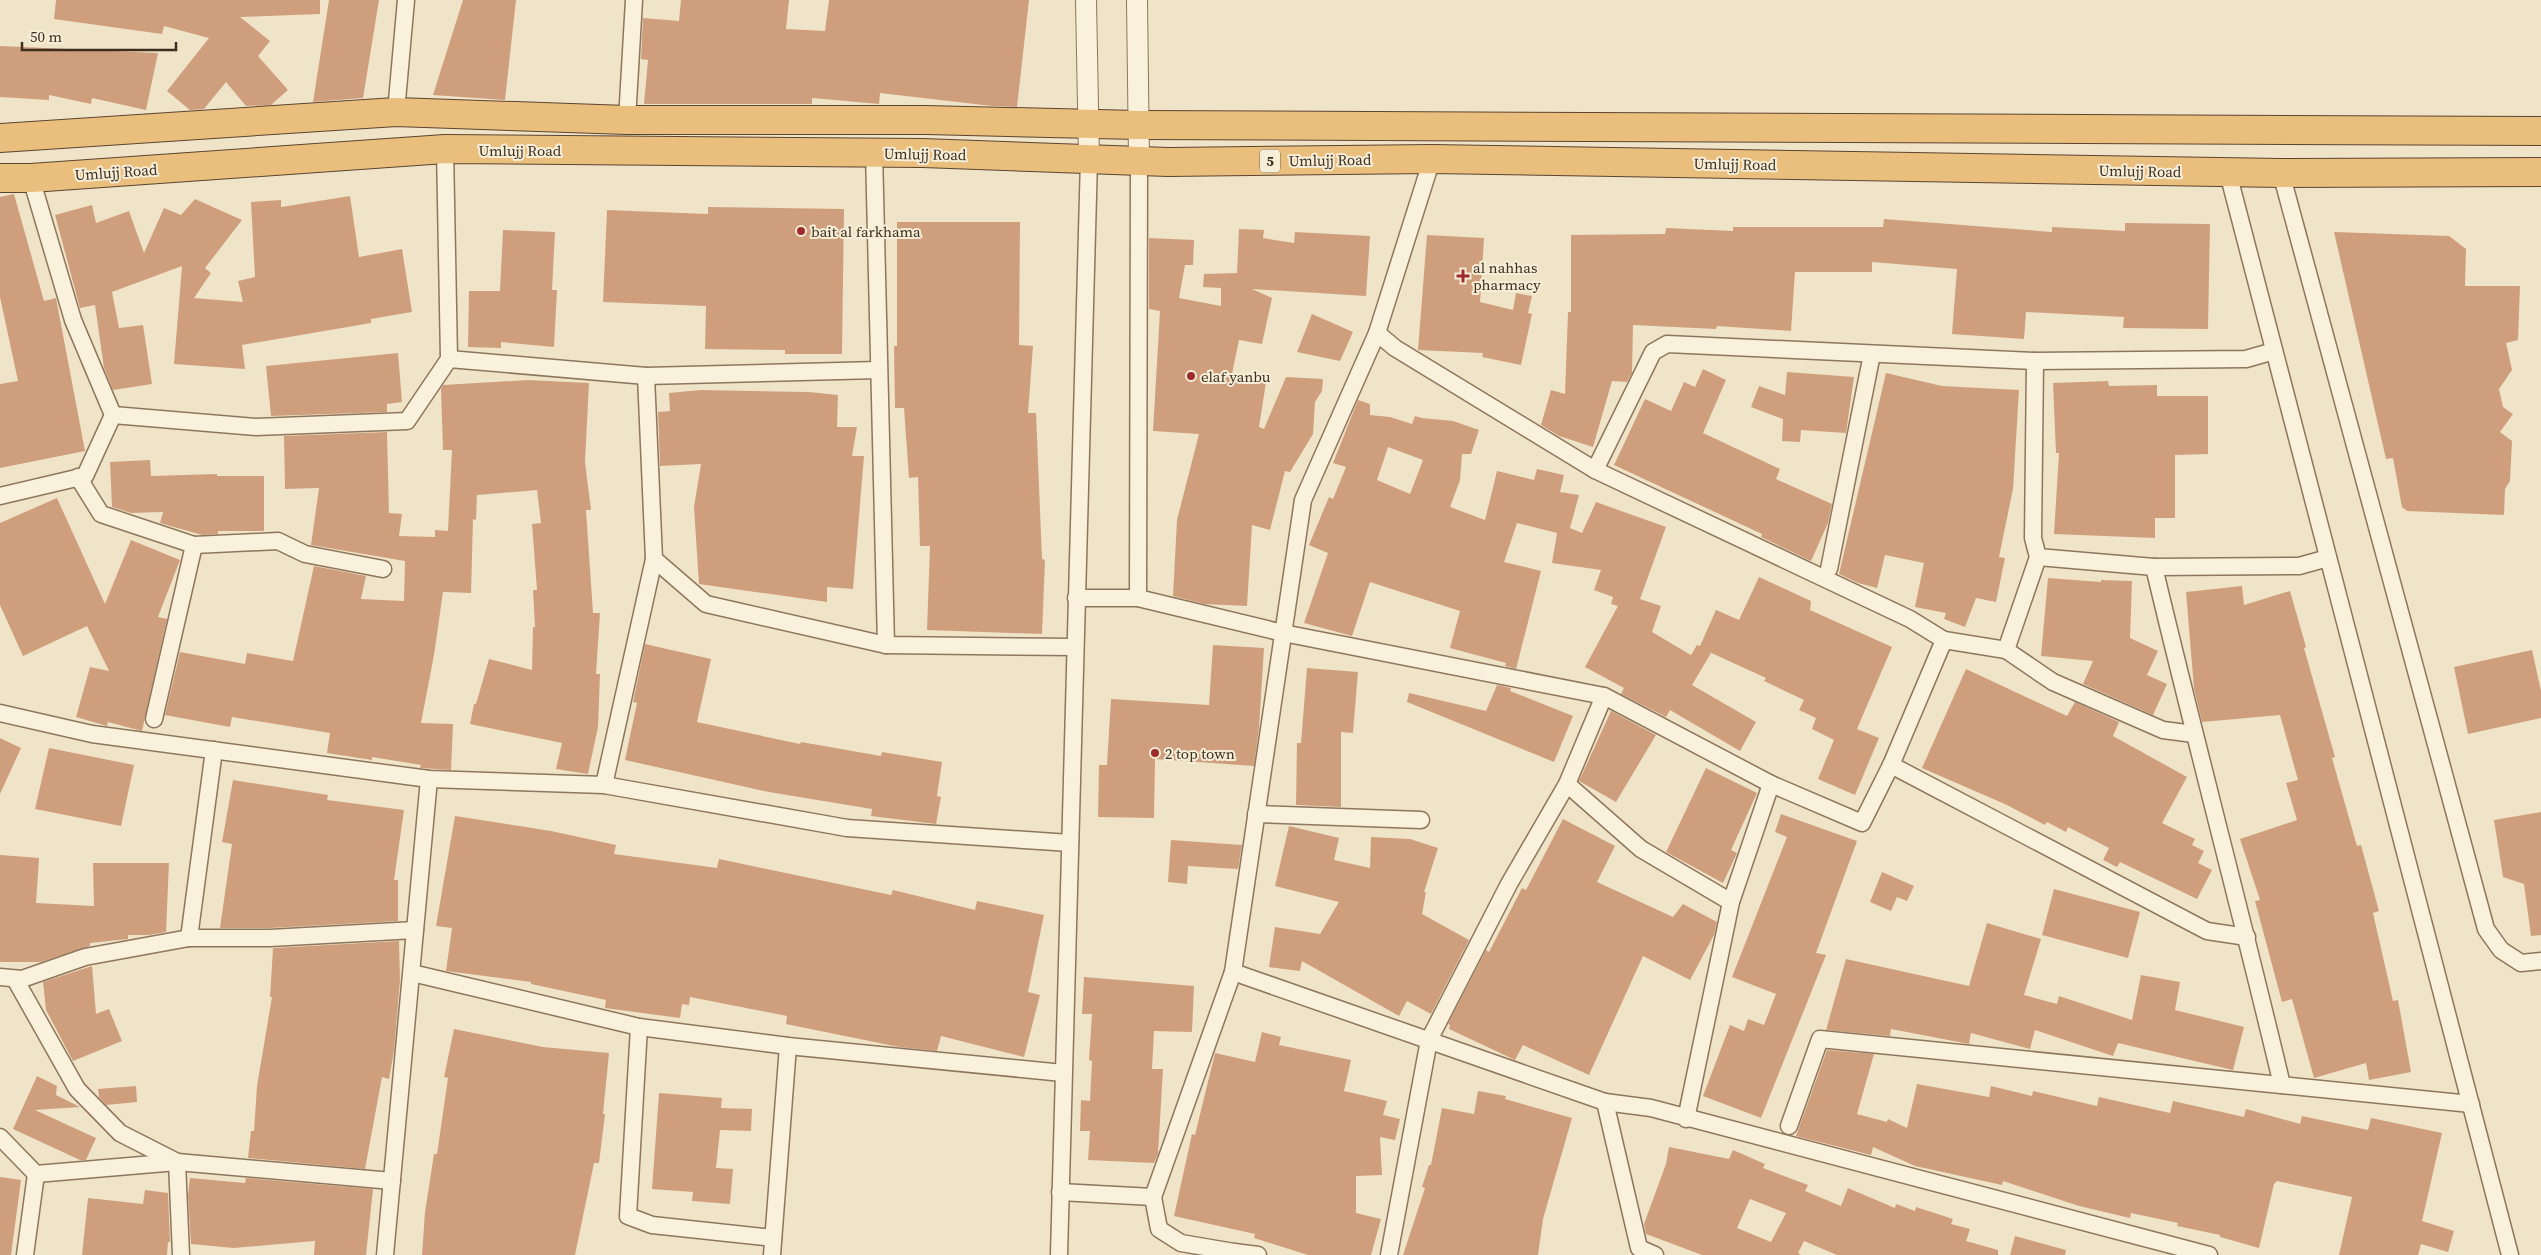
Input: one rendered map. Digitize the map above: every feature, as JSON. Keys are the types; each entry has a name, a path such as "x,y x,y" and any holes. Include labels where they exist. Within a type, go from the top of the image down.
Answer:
{"highway":[{"path":"0,138 396,112 627,120 926,120 1138,125 2541,131"},
{"name":"Umlujj Road","path":"0,178 31,178 445,149 874,152 1139,161 1432,159 2228,173 2541,172"}],"street":[{"path":"396,112 406,0"},
{"path":"627,120 634,0"},
{"path":"1059,1255 1089,160 1086,0"},
{"path":"1137,0 1139,161 1138,598"},
{"path":"113,415 256,427 408,420 450,358 445,149"},
{"path":"874,152 886,645"},
{"path":"1258,1255 1235,1254 1181,1243 1159,1229 1153,1197 1232,972 1303,500 1377,333 1432,159"},
{"path":"2228,173 2510,1255"},
{"path":"2281,173 2486,929 2501,950 2520,963 2541,961"},
{"path":"0,496 85,476 113,415 73,320 31,178"},
{"path":"1377,333 1395,348 1595,470 1910,619 1944,640 2006,650 2053,682 2164,730 2194,734"},
{"path":"1595,470 1653,352 1667,344 2035,361 2246,360 2274,351"},
{"path":"1829,569 1872,354"},
{"path":"450,358 646,376 878,370"},
{"path":"2006,650 2038,557 2033,538 2035,361"},
{"path":"604,785 654,560 646,376"},
{"path":"78,477 101,514 194,544 278,540 305,554 383,569"},
{"path":"154,719 194,544"},
{"path":"2038,557 2154,567 2299,566 2328,558"},
{"path":"654,560 706,604 886,645 1075,647"},
{"path":"2154,567 2194,734 2247,937 2282,1085"},
{"path":"1076,598 1138,598 1283,633 1604,696 1771,784 1862,823 1891,765 1944,640"},
{"path":"1389,1255 1430,1040 1510,884 1567,784 1604,696"},
{"path":"0,712 92,734 429,779 604,785 847,828 1070,843"},
{"path":"189,938 214,750"},
{"path":"1891,765 2207,931 2247,937"},
{"path":"385,1255 429,779"},
{"path":"1567,784 1641,849 1731,902"},
{"path":"1686,1119 1731,902 1771,784"},
{"path":"1256,814 1421,820"},
{"path":"8,978 22,979 85,957 189,938 270,938 415,930"},
{"path":"1232,972 1605,1102 1650,1108 2209,1255"},
{"path":"412,973 639,1026 788,1046 1063,1073"},
{"path":"8,978 77,1089 120,1133 177,1162"},
{"path":"639,1026 628,1216 652,1225 773,1238"},
{"path":"1789,1126 1820,1039 2471,1104"},
{"path":"772,1255 788,1046"},
{"path":"1605,1102 1639,1252 1655,1255"},
{"path":"0,1138 36,1174 177,1162 392,1181"},
{"path":"177,1162 181,1255"},
{"path":"25,1255 36,1174"},
{"path":"1060,1192 1153,1197"}],"building":[{"path":"56,0 320,0 320,14 240,17 270,41 258,56 288,90 271,105 246,106 226,82 204,109 190,110 167,91 209,38 164,26 162,34 54,19"},
{"path":"329,0 379,0 363,98 313,102"},
{"path":"463,0 516,0 505,100 433,95"},
{"path":"681,0 789,0 786,29 825,31 829,0 1029,0 1017,107 992,106 880,93 879,104 812,98 812,104 644,104 648,60 641,59 643,18 679,21"},
{"path":"0,46 158,53 146,110 92,98 91,104 49,95 49,100 0,97"},
{"path":"14,194 44,301 56,298 85,451 0,468 0,384 18,381 0,297 0,197"},
{"path":"350,196 359,257 402,249 412,312 371,319 371,323 242,345 245,369 174,364 182,266 112,292 119,328 143,325 152,384 113,390 104,368 95,305 80,308 55,215 92,205 96,223 129,211 144,253 164,208 181,215 195,199 242,220 205,268 211,273 194,298 243,302 238,281 255,277 251,202 281,200 281,207"},
{"path":"708,207 844,209 842,354 785,354 785,350 705,349 706,306 603,302 607,210 708,214"},
{"path":"1884,219 2052,232 2052,227 2125,231 2125,223 2210,224 2208,329 2123,328 2124,317 2026,312 2024,339 1952,334 1957,269 1872,262 1872,272 1795,272 1791,331 1717,326 1716,329 1633,325 1632,373 1627,382 1612,381 1593,447 1559,436 1541,425 1551,390 1565,394 1568,312 1571,312 1571,235 1665,234 1666,228 1733,231 1733,227 1883,227"},
{"path":"897,222 1020,222 1019,345 1033,346 1028,413 1036,413 1042,559 1045,560 1042,634 927,630 930,546 920,546 918,477 909,478 904,408 895,408 894,346 897,346"},
{"path":"1239,229 1264,230 1263,238 1294,243 1295,232 1370,236 1366,296 1252,289 1272,298 1262,344 1239,340 1232,374 1267,376 1259,427 1264,429 1286,377 1323,379 1322,391 1315,402 1313,434 1290,472 1285,471 1270,530 1252,525 1247,606 1204,604 1173,596 1177,520 1199,434 1153,431 1160,311 1149,309 1149,238 1194,240 1193,265 1185,265 1179,298 1221,306 1221,288 1203,287 1204,274 1237,273"},
{"path":"503,230 555,232 552,290 557,290 554,347 501,342 501,348 468,347 469,291 500,291"},
{"path":"2334,232 2449,236 2466,249 2465,286 2520,286 2518,340 2506,343 2512,370 2499,389 2503,407 2513,414 2500,432 2512,441 2510,481 2505,489 2504,515 2407,511 2402,507 2393,458 2386,459"},
{"path":"1427,235 1484,238 1480,302 1513,310 1516,293 1532,296 1528,313 1532,314 1521,365 1482,357 1483,353 1418,350"},
{"path":"1312,314 1353,332 1340,361 1297,352"},
{"path":"398,353 402,402 387,404 387,412 271,416 266,366"},
{"path":"1703,369 1726,380 1703,433 1780,469 1776,479 1832,504 1828,523 1811,561 1761,537 1762,534 1614,465 1645,399 1671,411 1684,382 1695,387"},
{"path":"1787,372 1854,377 1846,433 1801,430 1800,442 1782,441 1783,419 1751,407 1759,386 1785,395"},
{"path":"1886,373 1942,386 2019,390 2013,489 1999,557 2005,558 1996,602 1976,598 1965,627 1944,619 1946,613 1915,607 1924,563 1885,555 1877,588 1858,583 1839,574"},
{"path":"528,380 589,383 585,462 591,510 586,510 593,613 600,613 596,674 600,674 598,727 588,774 556,769 562,743 470,724 474,704 476,704 489,659 532,670 533,627 535,627 533,590 537,590 532,524 541,523 537,490 477,495 476,520 473,519 471,593 443,592 434,655 421,723 453,724 451,770 420,768 421,765 372,757 372,760 327,753 330,733 232,717 230,727 165,715 180,652 245,664 247,653 293,661 314,566 366,576 361,599 404,601 405,561 311,545 319,488 285,489 284,436 387,432 389,513 402,514 399,536 435,537 435,530 448,531 452,450 443,450 441,389 443,385"},
{"path":"2108,381 2109,386 2157,385 2157,396 2208,396 2208,454 2175,455 2175,518 2155,518 2155,538 2054,534 2059,453 2056,453 2053,383"},
{"path":"701,390 809,392 838,395 837,427 857,427 852,456 864,456 853,589 827,587 827,602 699,584 694,507 701,464 660,466 658,412 670,411 669,393"},
{"path":"1358,400 1370,404 1370,415 1390,417 1412,424 1415,416 1453,421 1479,430 1471,454 1462,454 1460,480 1450,507 1485,520 1497,471 1534,480 1537,469 1564,475 1560,492 1579,495 1570,528 1582,533 1596,502 1666,527 1640,599 1661,606 1652,632 1691,655 1697,645 1700,646 1716,610 1739,620 1759,577 1811,601 1810,610 1892,647 1857,729 1879,738 1855,795 1818,779 1834,740 1812,729 1816,718 1799,710 1804,700 1764,681 1766,678 1707,651 1711,653 1692,685 1756,722 1740,751 1670,710 1666,717 1621,694 1624,688 1585,667 1618,606 1611,604 1613,597 1594,590 1601,570 1552,563 1557,533 1517,523 1504,562 1541,571 1516,669 1505,666 1506,663 1450,648 1460,611 1370,582 1352,636 1304,623 1328,553 1309,545 1329,497 1333,499 1346,467 1333,463","holes":["1388,447 1423,460 1410,494 1377,480"]},
{"path":"150,460 151,476 217,474 217,476 264,476 264,531 218,531 218,534 202,535 160,523 163,512 131,513 112,507 110,462"},
{"path":"57,498 105,604 131,540 180,560 158,617 167,619 142,731 108,722 107,726 76,717 90,667 109,671 87,626 23,656 0,605 0,523"},
{"path":"2048,578 2101,582 2101,580 2132,581 2130,638 2158,651 2147,675 2167,684 2153,715 2083,684 2093,661 2041,656"},
{"path":"2242,586 2244,605 2290,591 2335,757 2332,758 2357,846 2361,845 2379,911 2373,913 2393,1001 2398,1000 2411,1072 2369,1080 2366,1063 2314,1078 2292,999 2282,1002 2255,901 2260,900 2240,839 2297,820 2286,783 2298,780 2280,715 2202,722 2194,689 2186,592"},
{"path":"645,644 711,659 697,722 800,744 801,742 881,756 882,752 942,762 937,796 941,797 936,824 871,816 872,809 769,792 625,760 637,703 633,702"},
{"path":"1213,645 1264,648 1259,728 1254,766 1155,759 1154,818 1098,817 1099,765 1107,765 1111,699 1209,705"},
{"path":"2532,650 2541,691 2541,718 2468,734 2454,667"},
{"path":"1307,668 1358,672 1353,733 1341,732 1341,807 1296,805 1297,743 1301,743"},
{"path":"1966,669 2067,716 2075,702 2119,722 2113,736 2187,777 2162,823 2195,839 2192,845 2204,851 2198,863 2212,870 2197,899 2120,862 2117,867 2103,860 2109,848 2068,827 2066,832 2047,822 2045,825 2007,805 1922,768"},
{"path":"1497,685 1511,688 1510,691 1573,716 1554,762 1407,702 1409,693 1486,711"},
{"path":"1611,711 1656,735 1616,802 1579,781"},
{"path":"0,738 21,748 0,794"},
{"path":"49,748 134,765 121,826 35,809"},
{"path":"1706,768 1757,793 1731,850 1737,853 1723,883 1666,852"},
{"path":"233,780 328,795 327,800 404,810 394,880 398,880 398,921 270,928 220,928 232,844 222,842"},
{"path":"2541,812 2541,935 2531,936 2524,884 2503,877 2494,820"},
{"path":"1781,814 1857,841 1816,953 1826,955 1761,1118 1703,1096 1730,1025 1744,1031 1748,1019 1764,1025 1776,994 1732,977 1787,837 1775,832"},
{"path":"455,816 551,831 616,845 614,854 717,868 719,859 891,895 893,890 975,910 977,901 1044,915 1028,992 1040,995 1024,1057 941,1036 937,1051 899,1047 786,1024 787,1016 690,997 689,1005 682,1004 680,1018 605,1008 606,1000 531,984 531,982 446,971 452,928 436,926"},
{"path":"1563,819 1615,846 1597,882 1673,917 1683,904 1717,922 1714,935 1690,980 1643,956 1589,1075 1523,1045 1515,1060 1449,1029 1450,1025 1448,1024 1486,950 1489,952 1522,888 1526,890"},
{"path":"1289,826 1339,838 1334,860 1370,868 1371,837 1410,839 1438,848 1424,892 1426,892 1422,914 1469,940 1431,1014 1407,1001 1399,1016 1302,961 1300,971 1269,967 1275,927 1320,934 1339,902 1275,886"},
{"path":"1171,840 1242,845 1238,869 1188,866 1187,884 1168,882"},
{"path":"0,855 39,858 36,903 94,906 93,863 169,863 166,932 149,935 128,935 128,939 90,943 90,946 41,962 0,962"},
{"path":"1882,872 1914,886 1907,901 1897,897 1891,911 1870,902"},
{"path":"2054,889 2140,912 2128,958 2042,935"},
{"path":"1987,923 2041,939 2024,995 2057,1004 2059,996 2132,1020 2141,975 2180,982 2175,1010 2244,1027 2233,1070 2118,1043 2113,1056 2035,1030 2030,1049 1971,1033 1969,1044 1891,1029 1890,1036 1826,1030 1846,959 1969,986"},
{"path":"399,941 400,980 394,1051 389,1079 382,1077 365,1169 248,1158 251,1131 254,1131 257,1086 272,997 270,997 273,948"},
{"path":"92,966 96,1014 109,1009 122,1041 73,1061 46,1010 43,982"},
{"path":"1084,977 1194,986 1192,1032 1154,1031 1152,1069 1163,1069 1158,1154 1154,1163 1088,1160 1090,1131 1080,1131 1081,1100 1090,1101 1092,1061 1089,1060 1092,1014 1082,1014"},
{"path":"454,1029 543,1047 609,1053 603,1114 605,1114 599,1163 594,1163 575,1255 422,1255 425,1212 434,1154 437,1154 448,1078 444,1077"},
{"path":"1262,1032 1281,1037 1279,1045 1351,1060 1344,1091 1387,1101 1383,1115 1400,1119 1395,1140 1380,1137 1382,1175 1356,1176 1356,1213 1381,1219 1371,1255 1308,1255 1254,1238 1255,1234 1174,1216 1192,1134 1195,1135 1215,1053 1255,1062"},
{"path":"1827,1050 1874,1054 1857,1114 1887,1122 1888,1119 1907,1128 1917,1084 1989,1097 1991,1086 2032,1096 2033,1091 2097,1106 2099,1097 2170,1113 2173,1101 2244,1117 2246,1109 2300,1124 2302,1116 2368,1130 2371,1118 2442,1133 2422,1221 2454,1231 2448,1252 2421,1244 2418,1255 2339,1255 2352,1197 2277,1181 2274,1184 2259,1248 2220,1237 2220,1235 2177,1226 2178,1223 2131,1213 2130,1218 2079,1206 2003,1181 2002,1185 1915,1166 1873,1147 1871,1155 1796,1136"},
{"path":"37,1076 57,1086 56,1095 80,1107 35,1110 96,1138 86,1160 80,1160 13,1129"},
{"path":"136,1086 137,1102 106,1105 99,1097 98,1089"},
{"path":"1478,1091 1506,1096 1505,1099 1572,1118 1543,1219 1538,1255 1403,1255 1425,1188 1422,1187 1429,1165 1431,1165 1442,1108 1474,1114"},
{"path":"659,1093 722,1098 721,1108 752,1109 751,1131 720,1130 716,1168 733,1169 730,1204 692,1201 693,1192 652,1189"},
{"path":"1669,1147 1729,1159 1733,1150 1765,1164 1763,1168 1808,1185 1805,1191 1841,1206 1848,1188 1895,1208 1896,1204 1915,1211 1916,1207 1953,1219 1951,1224 1970,1229 1966,1241 1998,1250 1998,1255 1837,1255 1804,1241 1798,1253 1801,1255 1702,1255 1646,1234 1644,1224 1666,1164","holes":["1750,1199 1786,1213 1771,1242 1737,1228"]},
{"path":"0,1177 21,1180 11,1255 0,1255"},
{"path":"190,1178 245,1183 246,1178 373,1189 366,1255 314,1255 315,1241 234,1248 191,1244 188,1195"},
{"path":"145,1190 168,1193 170,1242 168,1242 167,1255 82,1255 88,1198 143,1204"},
{"path":"2015,1236 2066,1250 2065,1255 2010,1255"}],"place":[{"name":"bait al farkhama","path":"801,231"},
{"name":"al nahhas pharmacy","path":"1463,276"},
{"name":"elaf yanbu","path":"1191,376"},
{"name":"2 top town","path":"1155,753"}]}
